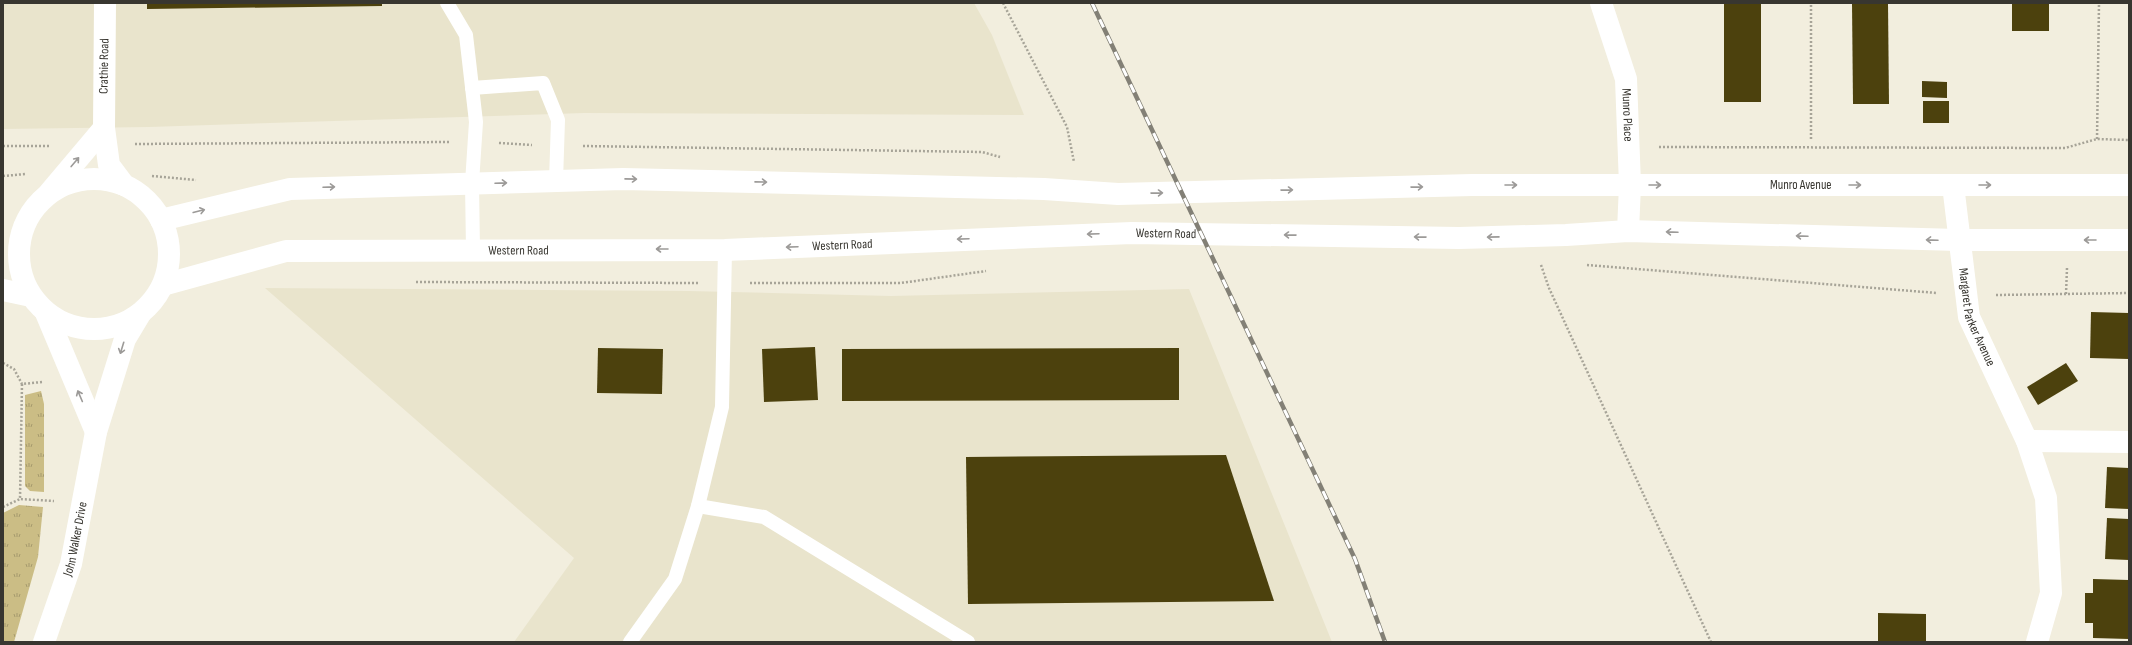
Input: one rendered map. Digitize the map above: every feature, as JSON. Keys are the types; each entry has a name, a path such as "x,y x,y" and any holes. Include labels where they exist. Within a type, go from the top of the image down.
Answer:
{"main road":[{"name":"Crathie Road","path":"105,3 99,140 109,165 124,185"},
{"name":"Munro Place","path":"1602,3 1626,79 1630,185 1628,231"},
{"path":"96,432 46,313 31,296 22,275 12,228 50,192 99,140"},
{"path":"46,313 68,325 93,329 118,326 140,314 153,300 163,285 169,263 168,241 161,220 146,199 124,185 99,178 73,181 50,192"},
{"name":"Munro Avenue","path":"556,181 623,179 996,188 1118,194 1472,185 2129,185"},
{"path":"161,220 290,188 556,181"},
{"name":"Margaret Parker Avenue","path":"1953,185 1958,240 1969,317 2027,441 2046,498 2051,593 2037,642"},
{"path":"1628,231 1958,240 2129,240"},
{"name":"Western Road","path":"163,285 286,251 725,250 1132,233 1459,238 1526,237 1628,231"},
{"path":"3,290 31,296"},
{"name":"John Walker Drive","path":"44,642 71,564 96,432 125,339 140,314"},
{"path":"2027,441 2129,442"}],"lane":[{"path":"447,3 466,35 476,122 472,183 473,250"},
{"path":"472,88 543,83 558,120 556,181"},
{"path":"630,642 675,579 698,506 722,407 725,250"},
{"path":"698,506 764,517 968,642"}],"path":[{"path":"1003,3 1067,127 1076,169"},
{"path":"1811,3 1811,139"},
{"path":"2097,139 2099,3"},
{"path":"1628,147 2065,148 2097,139 2129,140"},
{"path":"3,146 99,140 475,142 557,146 982,152 1004,158"},
{"path":"1547,262 1539,261 1549,288 1711,642"},
{"path":"1579,264 1966,296 2129,292"},
{"path":"410,282 901,283 994,270"},
{"path":"3,363 14,369 22,384 20,499"},
{"path":"22,384 73,379"},
{"path":"3,507 20,499 82,502"}],"shaded area":[{"path":"3,3 974,3 992,35 1024,115 584,113 149,127 3,129"},
{"path":"265,288 688,291 891,296 1189,289 1332,642 514,642 574,558"}],"green space":[{"path":"41,391 44,404 44,492 30,491 25,486 25,395"},
{"path":"19,505 43,507 38,557 14,642 3,642 3,513"}],"building":[{"path":"147,3 382,3 382,6 147,9"},
{"path":"1724,3 1761,3 1761,102 1724,102"},
{"path":"1852,3 1888,3 1889,104 1853,104"},
{"path":"2012,3 2049,3 2049,31 2012,31"},
{"path":"1922,81 1947,82 1947,98 1922,97"},
{"path":"1923,101 1949,101 1949,123 1923,123"},
{"path":"2091,312 2129,313 2129,359 2090,358"},
{"path":"815,347 818,400 764,402 762,349"},
{"path":"598,348 663,349 662,394 597,393"},
{"path":"1179,348 1179,400 842,401 842,349"},
{"path":"2066,363 2078,381 2038,405 2027,387"},
{"path":"1226,455 1274,601 968,604 966,457"},
{"path":"2107,467 2129,468 2129,509 2105,508"},
{"path":"2107,518 2129,519 2129,560 2105,559"},
{"path":"2093,579 2129,580 2129,639 2093,638 2093,623 2085,623 2085,593 2093,593"},
{"path":"1878,613 1926,614 1926,642 1878,642"}],"railway":[{"path":"1092,3 1355,559 1385,642"}]}
